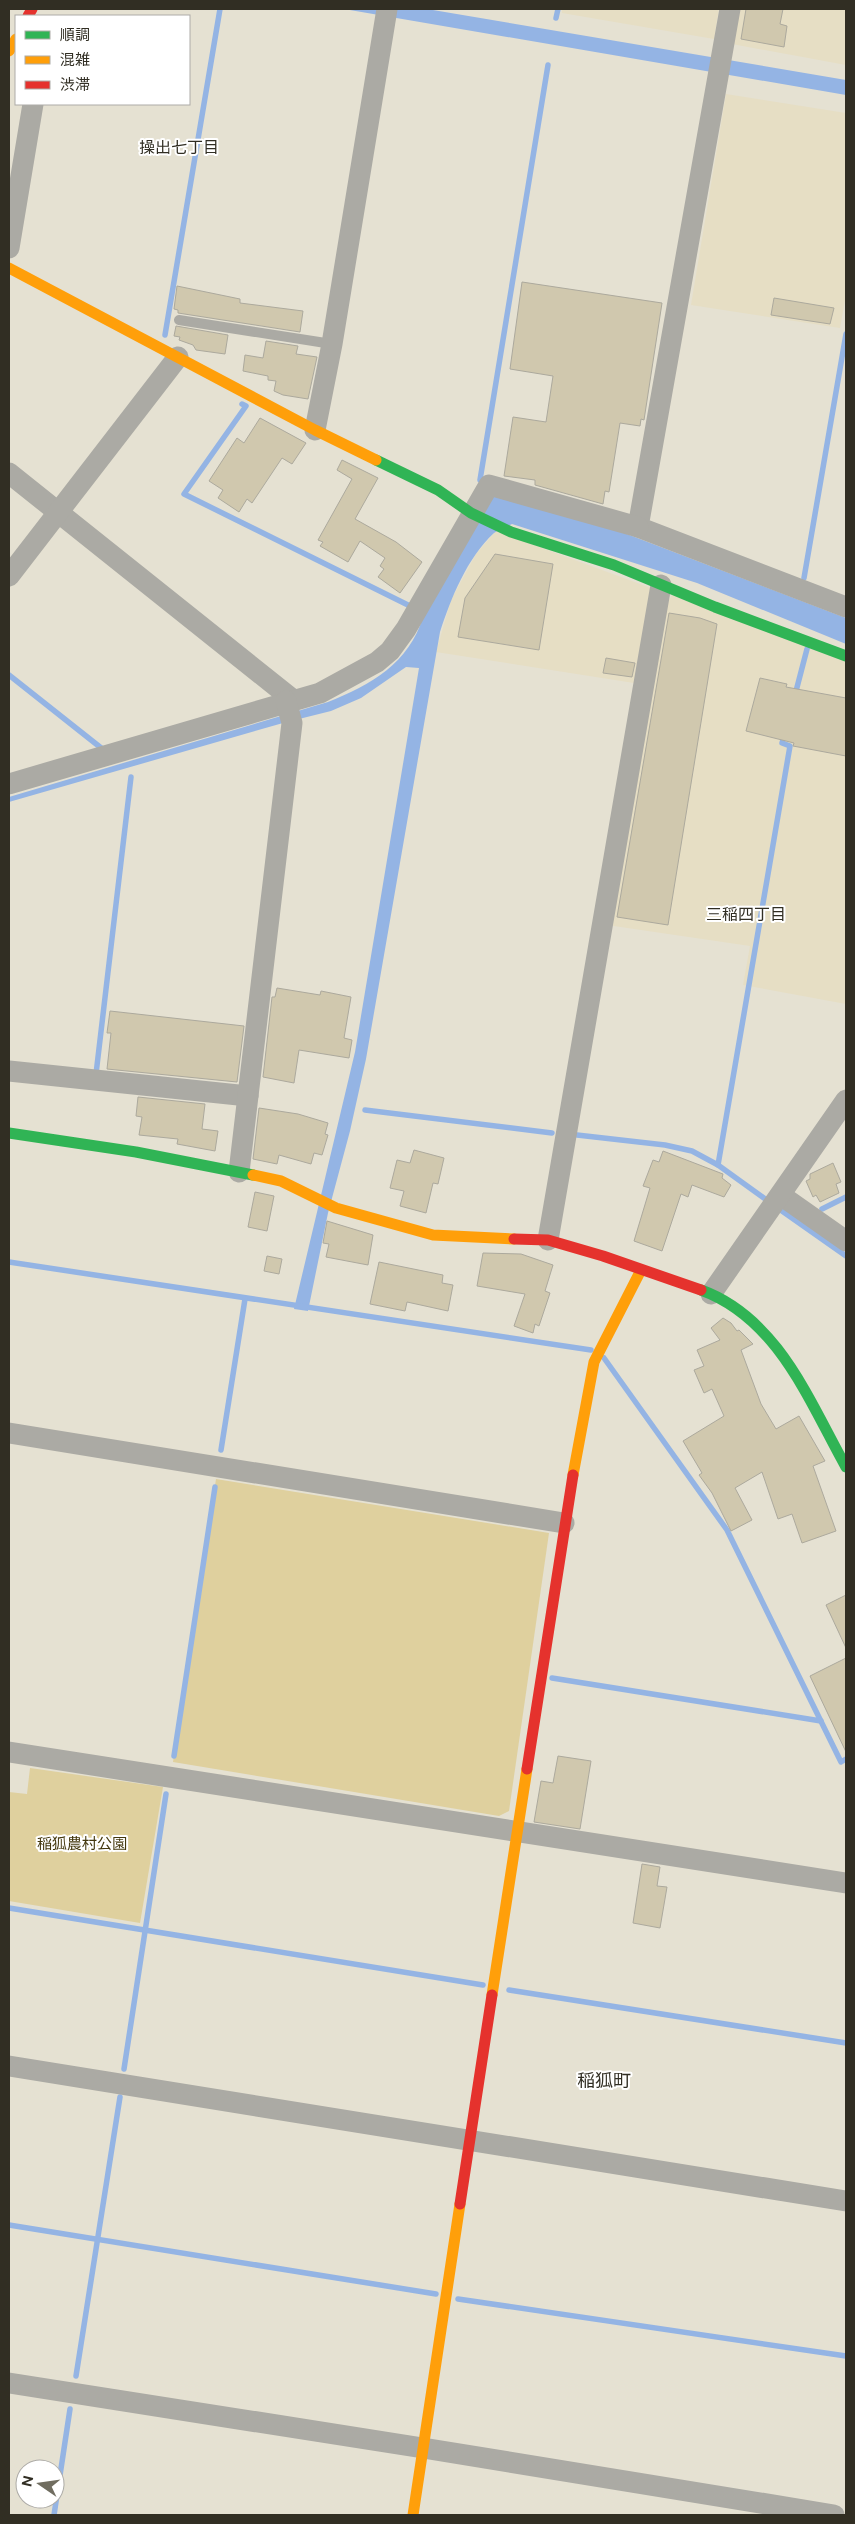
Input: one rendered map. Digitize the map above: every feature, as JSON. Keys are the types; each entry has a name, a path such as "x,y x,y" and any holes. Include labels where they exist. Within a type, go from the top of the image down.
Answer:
{"street":[{"path":"638,527 730,9"},
{"path":"315,430 332,344 386,17"},
{"path":"9,248 33,105"},
{"path":"9,268 315,430 438,490 472,513 511,532 614,565 846,656"},
{"path":"9,576 178,358"},
{"path":"9,473 289,700 292,723 239,1172"},
{"path":"9,784 320,692 376,662 390,651 406,630 489,485 638,527 846,608"},
{"path":"548,1240 661,585"},
{"path":"9,1071 248,1096"},
{"path":"711,1294 782,1196 846,1100"},
{"path":"9,1133 136,1152 281,1181 336,1208 433,1235 548,1240 603,1256 711,1294 744,1312 779,1348 846,1467"},
{"path":"782,1196 846,1241"},
{"path":"412,2515 471,2140 564,1523 594,1362 641,1270"},
{"path":"9,1433 564,1523"},
{"path":"9,1752 846,1883"},
{"path":"9,2066 846,2201"},
{"path":"9,2383 834,2515"}],"lane":[{"path":"178,320 332,344"}],"shaded area":[{"path":"562,9 719,9 714,39 562,13"},
{"path":"738,9 846,9 846,65 732,44"},
{"path":"726,94 846,113 846,295 840,328 691,305"},
{"path":"496,531 651,588 634,683 436,652 451,600 476,554"},
{"path":"672,595 846,662 846,1004 743,985 750,946 607,925 666,605"}],"green space":[{"path":"216,1479 549,1533 509,1811 499,1816 173,1762"},
{"name":"稲狐農村公園","path":"30,1768 163,1787 140,1923 9,1901 9,1792 27,1794"}],"water":[{"path":"344,9 427,9 846,80 846,95"},
{"path":"491,493 619,531 846,618 846,644 697,583 512,524 494,533 484,543 461,579 440,632 366,1059 350,1131 328,1213 308,1311 294,1309 355,1052 419,668 406,667 361,698 331,711 283,723 9,802 9,797 328,702 373,680 398,660 417,633 423,617"}],"building":[{"path":"746,9 783,9 780,24 787,26 784,47 741,39"},
{"path":"522,282 662,303 644,420 641,419 640,426 620,423 609,492 605,491 603,504 535,485 535,480 504,476 513,417 546,422 553,376 510,369"},
{"path":"177,286 240,299 240,303 303,311 300,332 178,313 178,310 174,309"},
{"path":"774,298 834,308 830,324 771,315"},
{"path":"176,326 228,335 225,354 196,350 193,345 179,340 180,337 174,336"},
{"path":"266,341 298,346 296,354 317,357 308,399 283,395 274,391 276,381 268,380 268,376 243,371 245,355 263,358"},
{"path":"260,418 306,443 292,464 282,458 252,503 247,499 239,512 218,498 223,490 209,481 237,438 244,443"},
{"path":"342,460 378,478 355,519 396,542 422,562 400,593 378,577 384,569 380,566 385,558 360,541 348,562 320,546 323,542 318,540 352,479 337,470"},
{"path":"495,554 553,564 539,650 458,637 465,598"},
{"path":"669,613 700,618 717,624 668,925 617,917"},
{"path":"606,658 635,663 632,677 603,673"},
{"path":"760,678 787,684 786,687 846,698 846,756 793,746 794,743 746,731"},
{"path":"277,988 320,995 321,991 351,997 344,1038 352,1040 349,1058 299,1050 294,1083 263,1077 272,997 275,997"},
{"path":"110,1011 244,1026 237,1082 107,1069 111,1033 107,1033"},
{"path":"138,1097 205,1104 202,1129 218,1131 215,1151 177,1144 178,1139 139,1135 142,1117 136,1116"},
{"path":"259,1108 298,1114 328,1123 325,1134 328,1135 322,1155 314,1153 311,1164 279,1155 277,1164 253,1159"},
{"path":"414,1150 444,1158 438,1184 433,1183 426,1213 400,1206 404,1191 390,1188 397,1160 410,1163"},
{"path":"663,1151 723,1174 722,1178 731,1185 724,1197 692,1185 688,1197 681,1194 662,1251 634,1241 650,1188 643,1186 653,1160 659,1162"},
{"path":"833,1163 841,1182 836,1184 839,1193 820,1202 816,1195 813,1197 806,1181 810,1179 810,1174"},
{"path":"255,1192 274,1196 267,1231 248,1227"},
{"path":"327,1221 373,1235 368,1265 326,1257 329,1244 323,1243"},
{"path":"483,1253 521,1254 553,1265 545,1291 550,1293 539,1326 535,1324 533,1333 514,1326 525,1294 477,1286"},
{"path":"267,1256 282,1259 279,1274 264,1271"},
{"path":"379,1262 443,1275 442,1283 453,1285 448,1311 407,1302 405,1311 370,1304"},
{"path":"723,1318 753,1344 741,1350 761,1404 776,1429 799,1416 825,1461 813,1466 836,1531 802,1543 792,1514 778,1519 762,1472 735,1488 752,1520 731,1531 712,1493 699,1475 702,1473 683,1441 724,1416 712,1389 704,1393 694,1370 704,1366 697,1350 720,1340 711,1328"},
{"path":"846,1595 846,1648 826,1605"},
{"path":"846,1658 846,1752 810,1676"},
{"path":"558,1756 591,1761 580,1829 534,1822 541,1781 553,1783"},
{"path":"642,1864 660,1867 657,1886 667,1887 660,1928 633,1923"}],"waterway":[{"path":"165,335 220,9"},
{"path":"556,18 558,9"},
{"path":"480,480 548,65"},
{"path":"804,578 846,334"},
{"path":"242,404 246,406 184,494 412,607"},
{"path":"795,695 807,649"},
{"path":"9,675 105,751"},
{"path":"718,1165 790,746 782,743 785,733"},
{"path":"96,1074 131,777"},
{"path":"365,1110 552,1133"},
{"path":"577,1135 665,1145 692,1151 718,1165 768,1201"},
{"path":"822,1209 846,1197"},
{"path":"782,1211 846,1256"},
{"path":"9,1262 591,1350"},
{"path":"221,1450 245,1299"},
{"path":"604,1358 727,1530 841,1762 846,1759"},
{"path":"174,1756 215,1487"},
{"path":"552,1678 821,1721"},
{"path":"124,2069 166,1794"},
{"path":"9,1908 483,1985"},
{"path":"509,1990 846,2043"},
{"path":"76,2376 120,2097"},
{"path":"9,2225 436,2294"},
{"path":"458,2299 846,2356"},
{"path":"54,2515 70,2409"}],"traffic: fast":[{"path":"376,460 438,490 471,513 511,532 614,565 715,607 846,656"},
{"path":"9,1133 136,1152 253,1175"},
{"path":"701,1290 728,1303 751,1320 771,1341 789,1364 804,1389 846,1467"}],"traffic: slow":[{"path":"9,51 15,41"},
{"path":"9,268 315,430 376,460"},
{"path":"253,1175 281,1181 336,1208 433,1235 514,1239"},
{"path":"573,1475 594,1362 641,1270"},
{"path":"492,1995 527,1769"},
{"path":"413,2515 460,2204"}],"traffic: jam":[{"path":"29,15 32,9"},
{"path":"514,1239 548,1240 603,1256 701,1290"},
{"path":"527,1769 573,1475"},
{"path":"460,2204 492,1995"}],"district":[{"name":"操出七丁目","path":"179,147"},
{"name":"三稲四丁目","path":"746,914"},
{"name":"稲狐町","path":"604,2081"}]}
